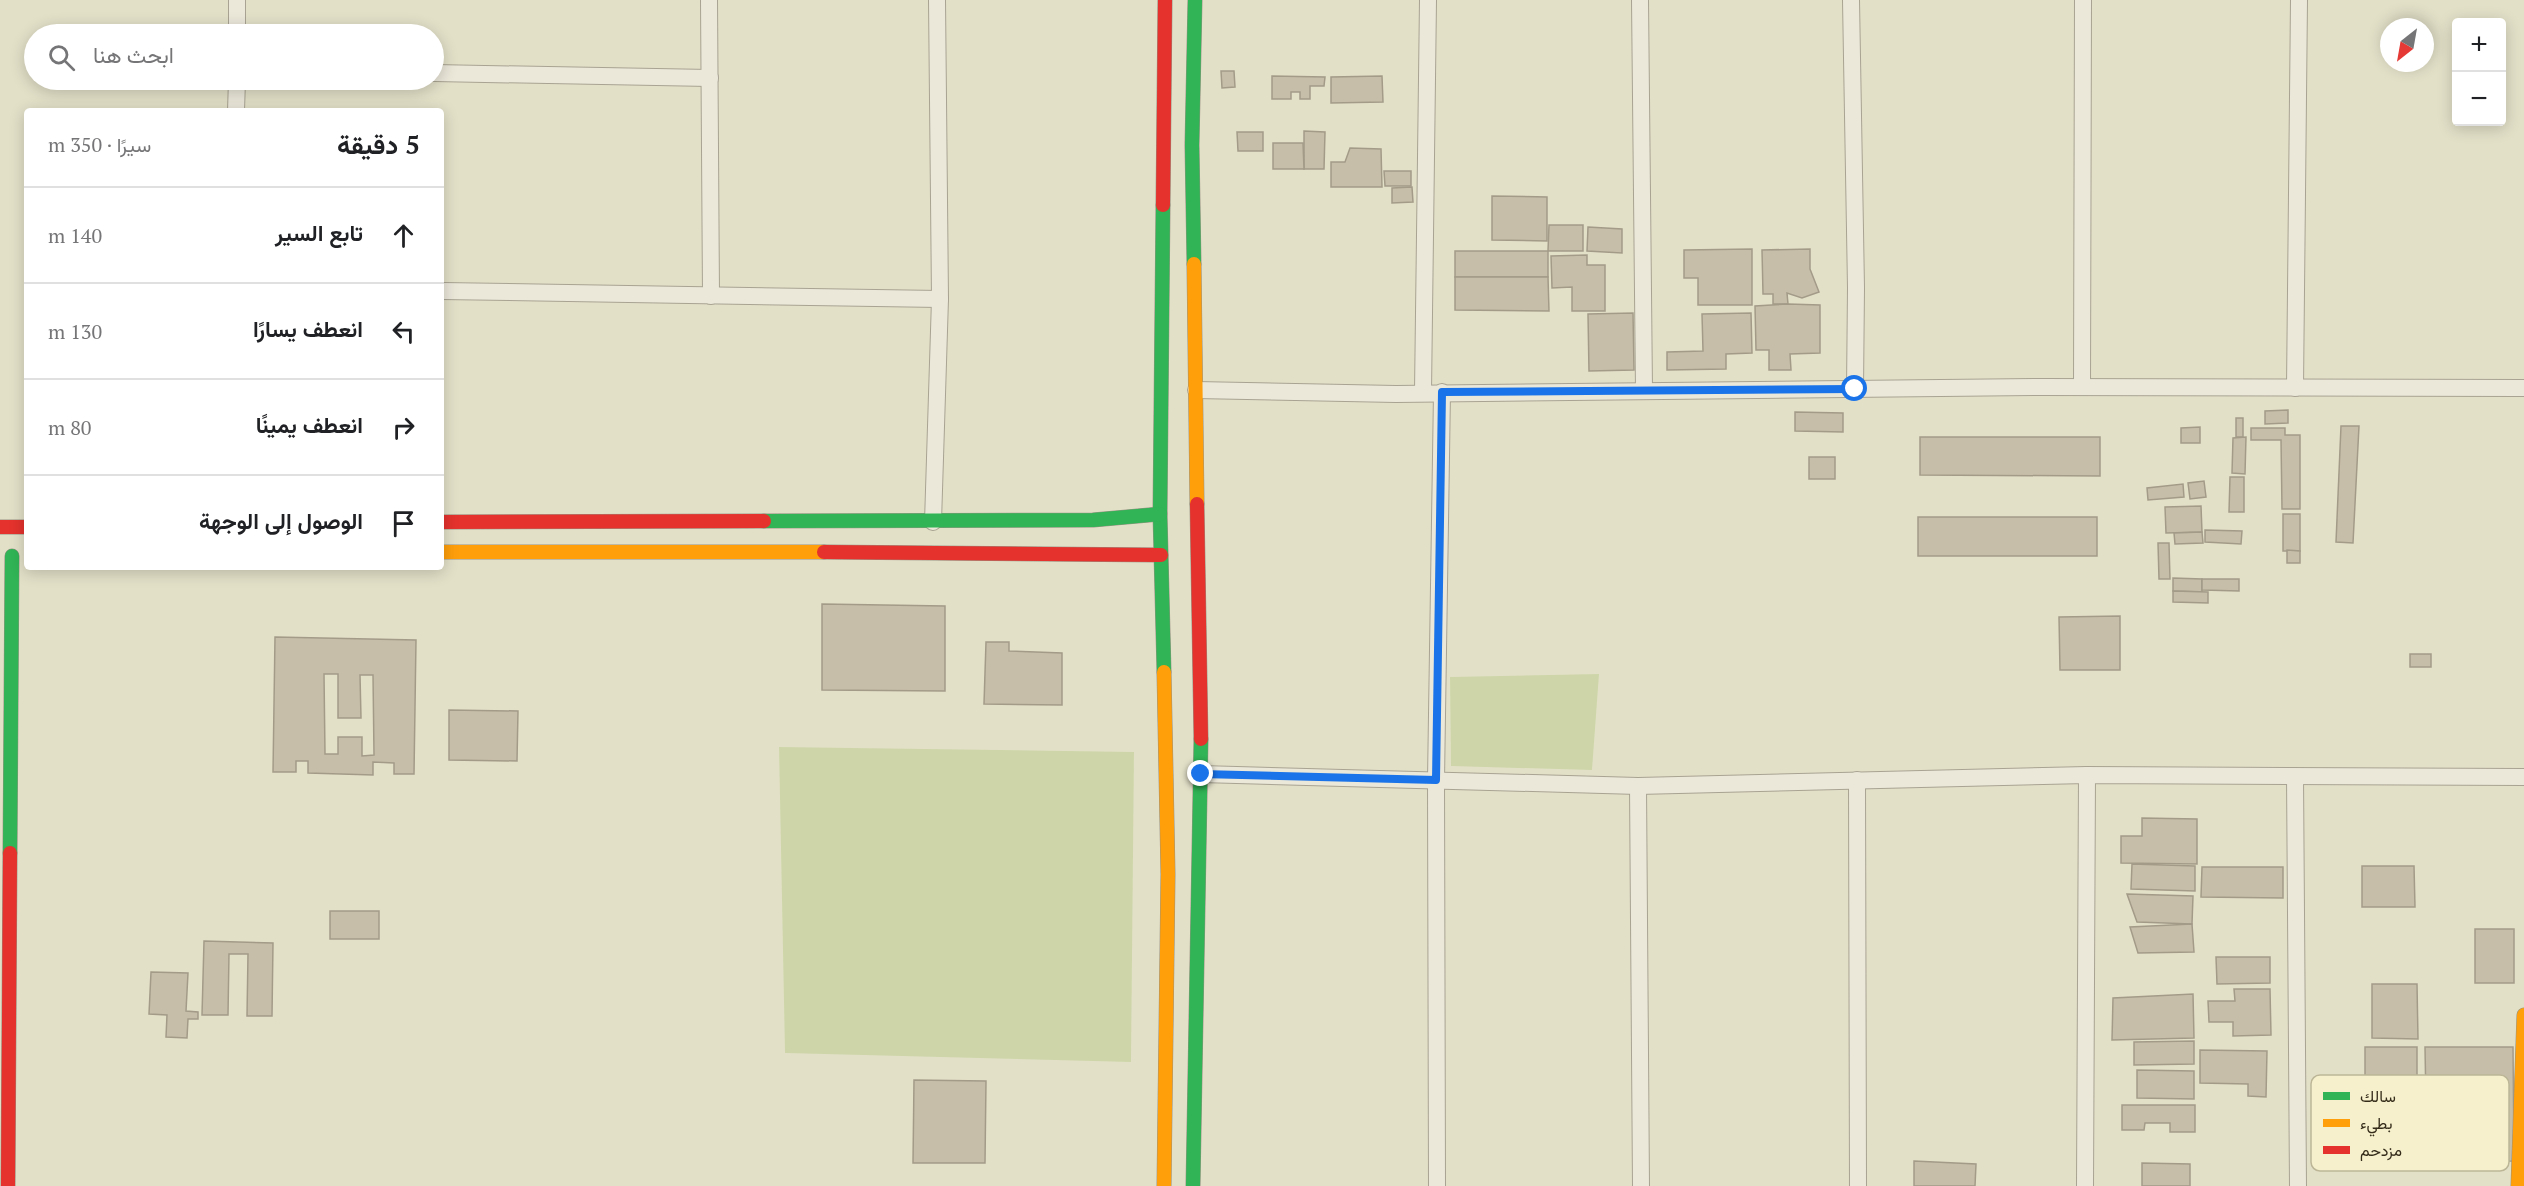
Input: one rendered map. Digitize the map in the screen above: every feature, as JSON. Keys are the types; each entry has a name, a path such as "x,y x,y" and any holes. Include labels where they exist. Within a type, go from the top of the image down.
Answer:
{"street":[{"path":"237,0 237,24"},
{"path":"709,0 711,296"},
{"path":"933,522 940,300 937,0"},
{"path":"1165,0 1160,514 1183,874 1193,1186"},
{"path":"1164,1186 1183,874 1201,774 1192,145 1195,0"},
{"path":"1423,392 1428,0"},
{"path":"1640,0 1644,390"},
{"path":"1851,0 1856,288 1855,389"},
{"path":"2082,387 2083,0"},
{"path":"2295,388 2300,0"},
{"path":"444,73 710,78"},
{"path":"236,108 237,90"},
{"path":"1165,145 1192,145"},
{"path":"444,291 940,300"},
{"path":"1196,390 1442,392 2082,387 2524,387"},
{"path":"1437,1186 1436,780 1442,392"},
{"path":"444,552 724,550 1031,537 1093,520 1160,514"},
{"path":"444,522 933,522 1161,555"},
{"path":"0,527 24,527"},
{"path":"8,1186 6,556 24,555"},
{"path":"1201,774 1638,786 2087,775 2524,777"},
{"path":"2085,1186 2087,775"},
{"path":"2295,776 2298,1186"},
{"path":"1857,780 1858,1186"},
{"path":"1638,786 1641,1186"},
{"path":"2518,1186 2524,1015"}],"green space":[{"path":"1599,674 1592,770 1451,766 1450,677"},
{"path":"779,747 1134,752 1131,1062 785,1053"}],"building":[{"path":"1221,71 1234,71 1235,87 1222,88"},
{"path":"1272,76 1325,77 1324,86 1310,86 1310,99 1300,99 1300,92 1291,92 1291,99 1272,99"},
{"path":"1382,76 1383,102 1331,103 1331,77"},
{"path":"1304,131 1325,132 1324,169 1304,169"},
{"path":"1237,132 1263,132 1263,151 1238,151"},
{"path":"1273,143 1303,143 1304,169 1273,169"},
{"path":"1350,148 1381,149 1382,187 1331,187 1331,162 1345,162"},
{"path":"1384,171 1411,171 1411,186 1385,186"},
{"path":"1412,187 1413,202 1392,203 1392,188"},
{"path":"1492,196 1547,197 1547,241 1492,240"},
{"path":"1549,225 1583,225 1583,251 1548,251"},
{"path":"1588,227 1622,229 1622,253 1587,251"},
{"path":"1752,249 1752,305 1698,305 1698,278 1684,278 1684,250"},
{"path":"1810,249 1810,269 1819,292 1802,298 1787,293 1788,304 1773,304 1773,294 1763,294 1762,250"},
{"path":"1455,251 1548,251 1548,277 1455,277"},
{"path":"1587,255 1587,265 1605,265 1605,311 1572,311 1572,287 1552,288 1551,256"},
{"path":"1455,277 1548,277 1549,311 1455,310"},
{"path":"1820,305 1820,353 1790,354 1791,370 1769,370 1769,350 1756,350 1755,306"},
{"path":"1633,313 1634,370 1589,371 1588,314"},
{"path":"1751,313 1752,353 1726,354 1726,369 1667,370 1667,352 1703,351 1702,314"},
{"path":"2288,410 2288,423 2265,424 2265,411"},
{"path":"1795,412 1843,413 1843,432 1795,431"},
{"path":"2236,418 2243,418 2243,437 2236,437"},
{"path":"2341,426 2359,426 2353,543 2336,542"},
{"path":"2200,427 2200,443 2181,443 2181,428"},
{"path":"2251,428 2285,428 2285,435 2300,435 2300,509 2282,509 2281,440 2251,440"},
{"path":"1920,437 2100,437 2100,476 1920,475"},
{"path":"2246,437 2245,474 2232,473 2233,438"},
{"path":"1809,457 1835,457 1835,479 1809,479"},
{"path":"2230,477 2244,477 2244,512 2229,512"},
{"path":"2204,481 2206,497 2190,499 2188,483"},
{"path":"2183,484 2184,497 2148,500 2147,488"},
{"path":"2201,506 2202,532 2166,533 2165,507"},
{"path":"2283,514 2300,514 2300,551 2283,551"},
{"path":"1918,517 2097,517 2097,556 1918,556"},
{"path":"2205,530 2242,531 2241,544 2205,542"},
{"path":"2202,532 2203,543 2175,544 2174,533"},
{"path":"2158,543 2169,543 2170,579 2159,579"},
{"path":"2287,550 2300,551 2300,563 2287,563"},
{"path":"2173,578 2202,579 2202,592 2173,591"},
{"path":"2202,579 2239,579 2239,591 2202,590"},
{"path":"2173,591 2208,592 2208,603 2173,602"},
{"path":"822,604 945,606 945,691 822,690"},
{"path":"2120,616 2120,670 2060,670 2059,617"},
{"path":"275,637 416,640 414,774 394,774 394,763 373,762 373,775 308,773 308,761 296,761 296,772 273,772","holes":["324,674 338,674 338,718 361,718 360,675 373,675 374,755 362,756 362,737 338,737 338,754 325,754"]},
{"path":"986,642 1009,642 1009,651 1062,653 1062,705 984,704"},
{"path":"2410,654 2431,654 2431,667 2410,667"},
{"path":"449,710 518,711 517,761 449,760"},
{"path":"2142,818 2197,819 2197,864 2121,863 2121,836 2142,836"},
{"path":"2132,864 2195,866 2195,891 2131,889"},
{"path":"2362,866 2414,866 2415,907 2362,907"},
{"path":"2202,867 2283,867 2283,898 2201,897"},
{"path":"2127,894 2193,896 2192,924 2137,922"},
{"path":"330,911 379,911 379,939 330,939"},
{"path":"2192,924 2194,952 2138,953 2130,927"},
{"path":"2475,929 2514,929 2514,983 2475,983"},
{"path":"204,941 273,943 272,1016 247,1016 248,954 229,954 228,1015 202,1015"},
{"path":"2216,957 2270,957 2270,983 2217,984"},
{"path":"151,972 188,973 186,1011 198,1012 198,1019 188,1019 187,1038 166,1037 167,1015 149,1014"},
{"path":"2372,984 2417,984 2418,1039 2372,1038"},
{"path":"2234,989 2270,989 2271,1035 2233,1036 2233,1022 2209,1022 2208,1001 2235,1001"},
{"path":"2193,994 2194,1038 2112,1040 2113,998"},
{"path":"2194,1041 2194,1064 2134,1065 2134,1042"},
{"path":"2365,1047 2417,1047 2417,1075 2365,1075"},
{"path":"2425,1047 2513,1047 2514,1161 2509,1161 2509,1075 2425,1075"},
{"path":"2200,1050 2267,1051 2266,1097 2248,1096 2248,1084 2200,1083"},
{"path":"2137,1070 2194,1071 2194,1099 2137,1098"},
{"path":"914,1080 986,1081 985,1163 913,1163"},
{"path":"2122,1105 2195,1105 2195,1132 2170,1132 2170,1123 2145,1123 2144,1130 2122,1130"},
{"path":"1914,1161 1976,1164 1975,1186 1914,1186"},
{"path":"2142,1163 2190,1164 2190,1186 2142,1186"}],"traffic: fast":[{"path":"1194,264 1192,145 1195,0"},
{"path":"1163,205 1160,514 1164,672"},
{"path":"764,521 1093,520 1160,514"},
{"path":"10,853 12,556"},
{"path":"1193,1186 1201,739"}],"traffic: slow":[{"path":"1194,264 1197,504"},
{"path":"444,552 824,552"},
{"path":"1164,672 1168,874 1164,1186"},
{"path":"2518,1186 2524,1015"}],"traffic: jam":[{"path":"1163,205 1165,0"},
{"path":"1197,504 1201,739"},
{"path":"444,522 764,521"},
{"path":"0,527 24,527"},
{"path":"824,552 1161,555"},
{"path":"8,1186 10,853"}],"route":[{"path":"1201,774 1436,780 1442,392 1855,389"}]}
